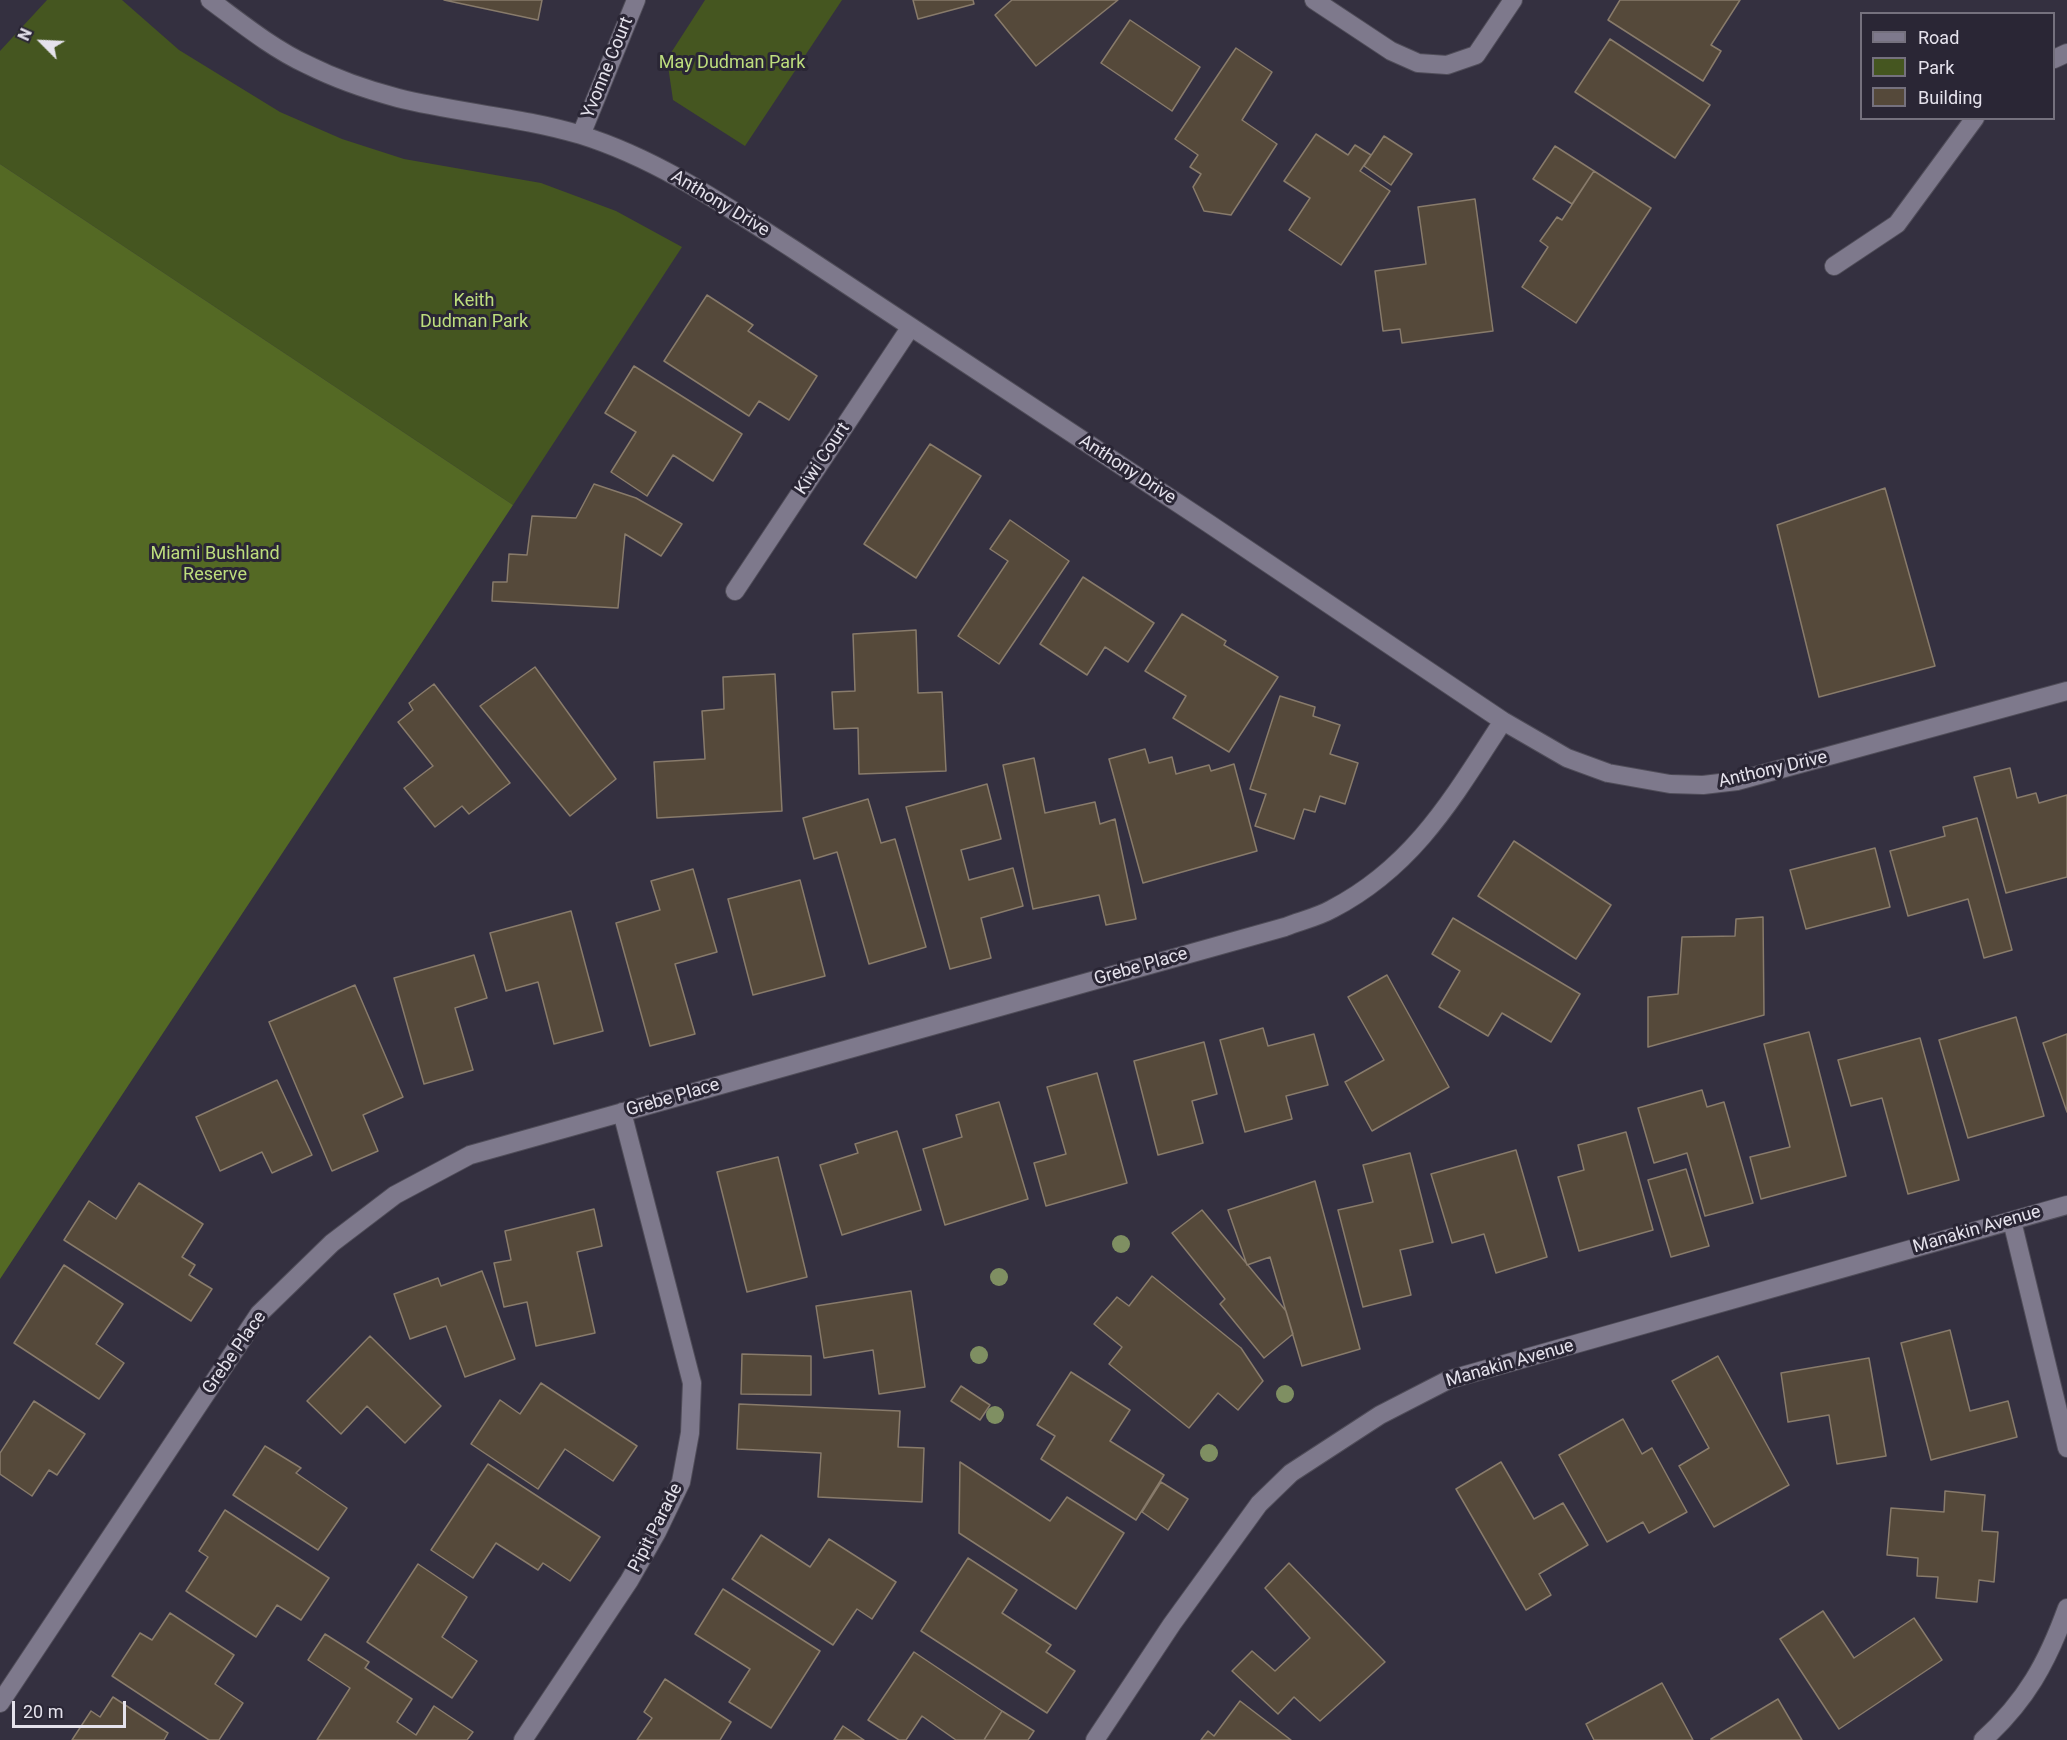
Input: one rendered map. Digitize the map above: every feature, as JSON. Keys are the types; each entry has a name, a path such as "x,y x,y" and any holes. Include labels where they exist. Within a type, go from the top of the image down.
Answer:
{"street":[{"name":"Anthony Drive","path":"210,0 260,37 308,65 361,86 399,98 527,122 580,135 627,152 671,173 730,208 1209,523 1503,721 1567,759 1608,773 1670,784 1719,784 1805,764 2067,691"},
{"name":"Yvonne Court","path":"580,135 636,0"},
{"path":"1314,0 1391,51 1418,63 1447,65 1476,55 1513,0"},
{"path":"1834,266 1897,224 1975,120"},
{"name":"Kiwi Court","path":"735,591 910,328"},
{"name":"Grebe Place","path":"0,1703 259,1314 332,1243 395,1195 470,1155 1285,927 1331,910 1377,882 1415,847 1449,806 1503,721"},
{"name":"Pipit Parade","path":"523,1740 629,1581 657,1532 681,1482 690,1433 692,1383 661,1272 622,1112"},
{"name":"Manakin Avenue","path":"1095,1740 1172,1624 1259,1504 1291,1473 1380,1415 1448,1380 2067,1205"},
{"path":"2012,1221 2067,1448"},
{"path":"1983,1740 2003,1722 2033,1684 2055,1642 2067,1608"}],"green space":[{"name":"Keith Dudman Park","path":"47,0 122,0 179,50 280,112 342,139 404,159 541,183 616,211 682,247 513,505 0,164 0,51"},
{"name":"May Dudman Park","path":"705,0 842,0 745,146 673,100 667,59"},
{"name":"Miami Bushland Reserve","path":"0,164 513,505 0,1279"}],"building":[{"path":"444,0 542,0 538,20"},
{"path":"913,0 973,0 974,4 918,19"},
{"path":"1012,0 1118,0 1036,66 995,15"},
{"path":"1620,0 1740,0 1711,45 1721,51 1703,81 1608,20"},
{"path":"1130,20 1200,67 1172,111 1101,63"},
{"path":"1610,39 1710,105 1675,158 1575,92"},
{"path":"1236,48 1272,72 1242,120 1277,144 1231,215 1204,211 1193,187 1201,174 1190,167 1198,155 1175,139"},
{"path":"1316,134 1348,155 1355,145 1371,155 1360,171 1390,191 1341,265 1289,230 1310,198 1284,181"},
{"path":"1384,136 1412,154 1391,185 1364,166"},
{"path":"1555,146 1594,171 1572,204 1533,179"},
{"path":"1594,171 1651,208 1576,323 1522,287 1548,247 1540,241 1557,217 1562,220"},
{"path":"1475,199 1493,331 1402,343 1400,329 1383,331 1375,271 1426,264 1418,207"},
{"path":"707,295 753,325 748,331 817,376 789,420 759,401 749,416 664,361"},
{"path":"634,366 742,434 713,481 673,455 647,496 611,472 636,432 605,413"},
{"path":"930,444 981,476 916,578 864,544"},
{"path":"594,484 636,498 682,524 661,556 625,534 618,608 492,601 493,582 507,582 509,554 527,555 532,516 576,518"},
{"path":"1885,488 1935,666 1819,697 1777,525"},
{"path":"1010,520 1069,561 999,664 958,636 1008,561 990,549"},
{"path":"1083,577 1154,623 1128,662 1105,647 1087,675 1040,644"},
{"path":"1182,614 1226,641 1224,645 1278,677 1229,752 1173,718 1186,696 1145,671"},
{"path":"916,630 918,693 942,692 946,771 859,774 858,728 834,729 832,692 855,691 853,634"},
{"path":"535,667 616,779 570,816 480,706"},
{"path":"775,674 782,811 657,818 654,762 705,759 702,711 724,709 723,677"},
{"path":"434,684 510,783 469,814 462,806 435,827 404,788 433,766 398,722 413,710 409,703"},
{"path":"1280,696 1315,707 1313,716 1340,725 1330,754 1358,763 1345,804 1320,796 1315,812 1304,809 1294,839 1255,826 1266,794 1250,789"},
{"path":"1145,749 1149,763 1172,757 1176,774 1209,765 1211,771 1234,764 1257,851 1143,883 1109,759"},
{"path":"1034,758 1045,813 1095,802 1100,824 1115,819 1136,919 1106,925 1099,895 1033,909 1003,765"},
{"path":"2010,768 2017,798 2036,793 2039,803 2067,795 2067,877 2006,893 1974,777"},
{"path":"987,784 1001,839 961,850 969,880 1013,868 1023,906 981,918 991,958 950,969 906,807"},
{"path":"868,799 881,843 895,839 926,947 869,964 837,852 814,859 803,818"},
{"path":"1977,818 2012,950 1984,958 1968,899 1908,916 1890,851 1945,836 1943,827"},
{"path":"1514,841 1611,905 1576,959 1478,896"},
{"path":"1875,848 1890,907 1806,929 1790,870"},
{"path":"693,869 717,952 675,964 695,1034 650,1046 616,923 660,910 651,881"},
{"path":"800,880 825,976 753,995 728,899"},
{"path":"571,911 603,1031 554,1044 538,982 506,991 490,933"},
{"path":"1763,917 1764,1015 1648,1047 1648,997 1678,994 1682,937 1735,936 1736,919"},
{"path":"1453,918 1580,994 1551,1042 1502,1013 1488,1036 1439,1007 1460,971 1432,954"},
{"path":"474,955 487,998 455,1008 473,1070 424,1084 394,978"},
{"path":"1387,975 1449,1087 1372,1131 1345,1082 1384,1060 1348,997"},
{"path":"355,985 403,1097 363,1115 378,1151 332,1171 269,1022"},
{"path":"2016,1017 2044,1116 1968,1138 1939,1040"},
{"path":"1263,1028 1268,1046 1314,1034 1328,1085 1286,1096 1292,1119 1245,1132 1220,1040"},
{"path":"1809,1032 1846,1176 1761,1199 1750,1157 1790,1147 1764,1044"},
{"path":"2067,1034 2067,1112 2043,1043"},
{"path":"1920,1038 1959,1180 1908,1194 1882,1098 1851,1106 1838,1060"},
{"path":"1204,1042 1217,1094 1192,1101 1203,1143 1158,1155 1134,1061"},
{"path":"1097,1073 1127,1183 1046,1206 1034,1163 1066,1154 1047,1087"},
{"path":"277,1080 312,1155 272,1173 262,1152 220,1171 196,1117"},
{"path":"1702,1090 1707,1107 1724,1102 1753,1203 1705,1216 1687,1153 1654,1163 1638,1108"},
{"path":"999,1102 1028,1199 945,1225 923,1149 962,1137 956,1115"},
{"path":"897,1131 921,1210 842,1235 820,1165 858,1153 855,1144"},
{"path":"1626,1132 1653,1230 1579,1251 1558,1177 1584,1170 1578,1145"},
{"path":"1516,1150 1547,1257 1496,1273 1484,1234 1452,1243 1431,1174"},
{"path":"1410,1153 1433,1242 1400,1250 1411,1295 1363,1307 1338,1210 1373,1202 1363,1165"},
{"path":"778,1157 807,1277 747,1292 717,1172"},
{"path":"1686,1169 1709,1246 1671,1257 1648,1180"},
{"path":"1315,1181 1360,1349 1302,1366 1270,1257 1247,1265 1228,1210"},
{"path":"139,1183 203,1224 182,1257 195,1265 189,1275 212,1289 191,1321 64,1240 89,1201 116,1219"},
{"path":"594,1209 602,1246 577,1252 595,1333 536,1346 527,1302 504,1307 494,1263 511,1260 505,1231"},
{"path":"1202,1210 1286,1311 1293,1334 1264,1358 1220,1304 1225,1299 1172,1233"},
{"path":"64,1265 123,1304 96,1344 124,1363 99,1399 14,1343"},
{"path":"482,1271 515,1359 465,1377 446,1326 410,1339 394,1294 438,1278 441,1286"},
{"path":"1152,1276 1241,1348 1263,1381 1238,1410 1218,1393 1189,1428 1109,1364 1122,1347 1094,1324 1117,1297 1129,1306"},
{"path":"911,1291 925,1387 879,1394 873,1350 824,1358 816,1306"},
{"path":"1950,1330 1970,1411 2008,1401 2017,1437 1931,1460 1901,1343"},
{"path":"370,1336 441,1406 405,1443 367,1406 341,1434 307,1401"},
{"path":"742,1354 811,1356 811,1395 741,1394"},
{"path":"1718,1356 1789,1485 1714,1527 1679,1466 1709,1448 1672,1381"},
{"path":"1869,1358 1886,1456 1837,1464 1829,1415 1788,1422 1781,1373"},
{"path":"1071,1372 1130,1410 1110,1441 1164,1475 1136,1520 1041,1459 1055,1436 1037,1425"},
{"path":"541,1383 637,1446 613,1481 565,1449 538,1489 471,1444 500,1400 520,1414"},
{"path":"961,1386 990,1405 980,1420 951,1401"},
{"path":"34,1401 85,1434 57,1475 49,1470 32,1496 0,1474 0,1453"},
{"path":"739,1404 900,1411 898,1447 924,1448 922,1502 818,1497 821,1453 737,1449"},
{"path":"1623,1419 1642,1454 1652,1448 1687,1512 1649,1533 1643,1522 1607,1542 1559,1455"},
{"path":"265,1446 301,1468 296,1473 347,1508 318,1550 233,1495"},
{"path":"960,1462 1050,1521 1067,1497 1124,1533 1076,1609 959,1533"},
{"path":"1501,1462 1534,1519 1563,1503 1588,1545 1539,1574 1551,1595 1526,1610 1456,1489"},
{"path":"488,1464 600,1537 570,1581 543,1563 538,1570 496,1543 473,1578 431,1550"},
{"path":"1161,1482 1188,1499 1168,1530 1142,1512"},
{"path":"1945,1491 1985,1495 1982,1531 1998,1532 1994,1582 1979,1580 1977,1602 1936,1598 1938,1577 1917,1576 1918,1558 1887,1555 1891,1508 1944,1512"},
{"path":"225,1510 329,1578 301,1620 277,1605 256,1637 186,1591 208,1557 199,1551"},
{"path":"761,1535 810,1567 829,1539 896,1582 872,1619 857,1609 833,1645 732,1579"},
{"path":"968,1558 1017,1590 1002,1613 1051,1645 1046,1652 1075,1671 1047,1713 921,1631"},
{"path":"1289,1563 1385,1662 1320,1721 1294,1697 1278,1714 1232,1671 1252,1651 1275,1671 1310,1638 1265,1588"},
{"path":"418,1564 467,1597 442,1637 477,1661 452,1698 367,1642"},
{"path":"723,1589 820,1651 771,1728 729,1702 750,1669 695,1634"},
{"path":"1823,1611 1854,1658 1914,1618 1942,1660 1839,1729 1780,1639"},
{"path":"170,1613 234,1655 215,1684 243,1703 219,1740 209,1740 112,1676 140,1633 152,1640"},
{"path":"325,1634 369,1662 365,1668 412,1699 397,1722 416,1735 434,1706 473,1732 467,1740 317,1740 350,1688 308,1660"},
{"path":"914,1652 1002,1711 984,1740 956,1740 922,1716 906,1740 899,1740 868,1720"},
{"path":"665,1679 731,1722 720,1740 637,1740 652,1718 644,1712"},
{"path":"1662,1683 1693,1740 1594,1740 1586,1724"},
{"path":"113,1697 168,1733 164,1740 72,1740 91,1711 100,1717"},
{"path":"1778,1699 1802,1740 1711,1740 1711,1739"},
{"path":"1240,1701 1291,1740 1201,1740 1208,1731 1214,1736"},
{"path":"1002,1711 1034,1731 1028,1740 984,1740"},
{"path":"843,1726 864,1740 834,1740"}]}
